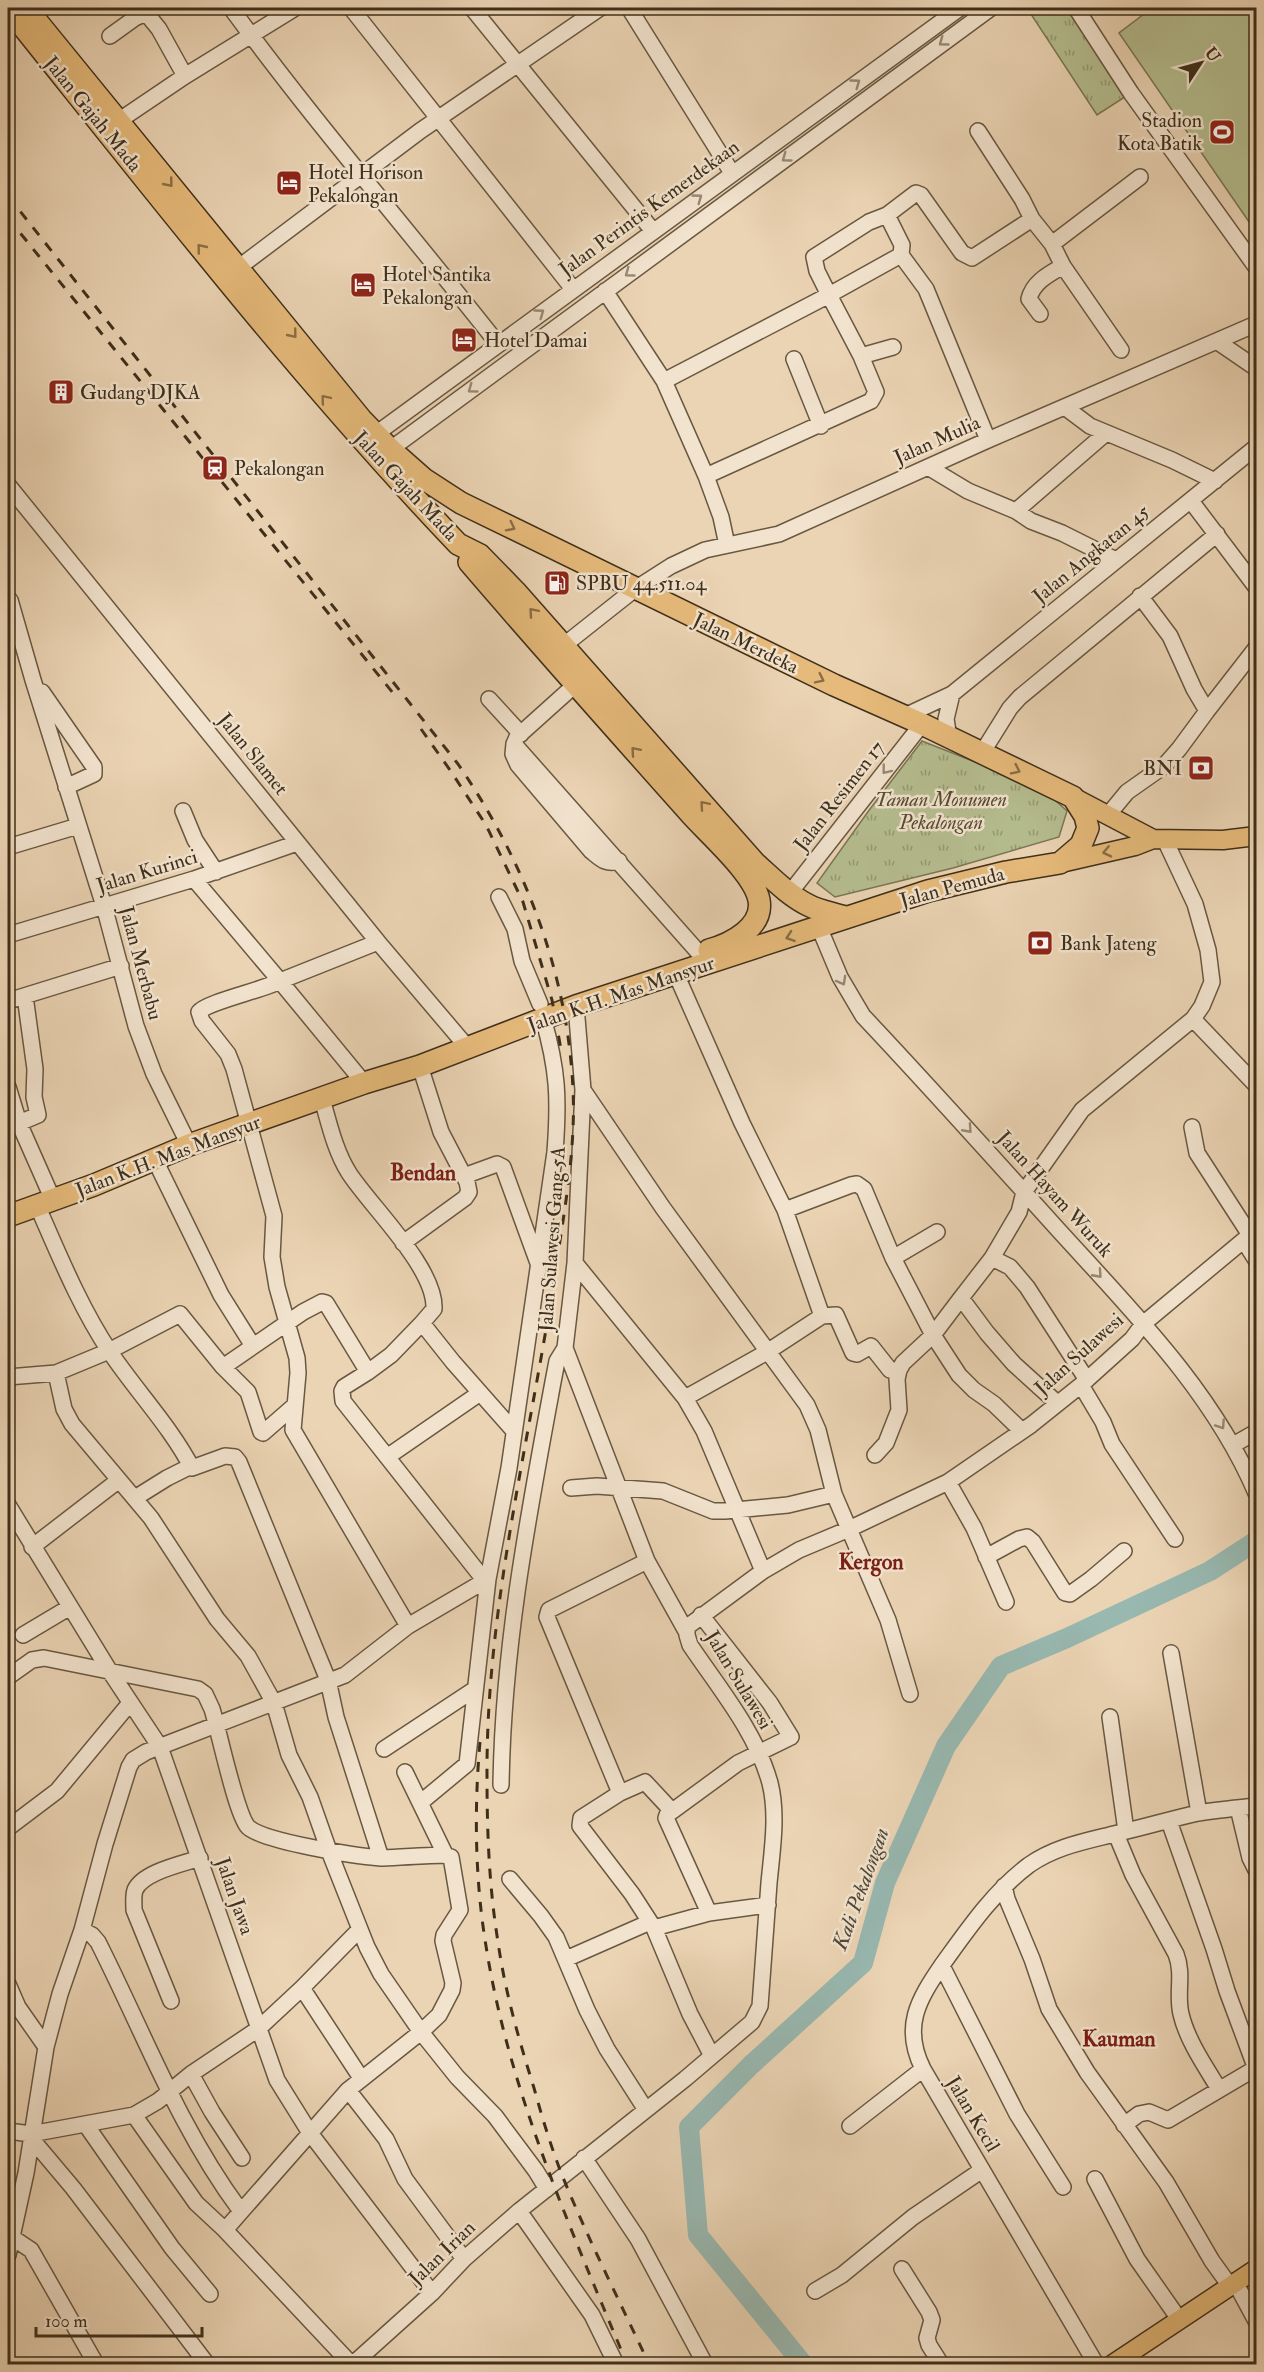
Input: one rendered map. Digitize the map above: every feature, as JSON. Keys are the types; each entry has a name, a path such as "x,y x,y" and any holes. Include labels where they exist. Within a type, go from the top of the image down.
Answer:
{"highway":[{"name":"Jalan Gajah Mada","path":"8,8 112,125 453,538 480,555 629,718 726,841 755,863 789,894 810,907 845,917"},
{"name":"Jalan Gajah Mada","path":"26,8 112,125"},
{"name":"Jalan Gajah Mada","path":"377,446 424,478"},
{"name":"Jalan Merdeka","path":"424,478 476,510 635,590 1073,797"},
{"path":"476,510 456,518 453,538 469,563 576,684 726,841"},
{"path":"1060,863 1081,845 1088,828 1085,816 1073,797"},
{"name":"Jalan K.H. Mas Mansyur","path":"397,1072 542,1011 734,940 756,919 759,901 756,890 726,841"},
{"name":"Jalan Pemuda","path":"845,917 928,891 1006,872 1060,863"},
{"name":"Jalan K.H. Mas Mansyur","path":"542,1011 576,1006 845,917"},
{"name":"Jalan K.H. Mas Mansyur","path":"8,1216 189,1145 364,1083 420,1066 463,1043"}],"main road":[{"path":"1073,797 1159,839"},
{"path":"1060,863 1159,839 1223,840 1257,836"},
{"path":"1113,2364 1257,2269"}],"street":[{"path":"231,8 361,177 431,258 498,344"},
{"path":"112,125 185,75 295,8"},
{"path":"351,8 573,289"},
{"path":"472,8 653,231"},
{"path":"232,273 440,118 600,8"},
{"path":"629,8 732,172"},
{"name":"Jalan Perintis Kemerdekaan","path":"377,446 498,344 960,8"},
{"path":"377,446 605,291 990,8"},
{"path":"1076,8 1131,93 1257,267"},
{"path":"110,36 146,13 155,23 185,75"},
{"path":"978,131 1022,199 1032,219 1052,244 1063,266 1121,351"},
{"path":"1052,244 1140,177"},
{"path":"706,476 820,426 874,398 876,392 861,356 817,270 814,257 869,222 886,215 916,193 921,195 962,253 972,258 1032,219"},
{"path":"886,215 902,244 901,255 926,289 988,440"},
{"path":"664,381 901,255"},
{"path":"1041,314 1029,299 1031,292 1036,284 1063,266"},
{"path":"605,291 664,381 706,476 721,517 727,544"},
{"name":"Jalan Mulia","path":"563,646 635,590 679,562 705,550 779,534 988,440 1257,324"},
{"path":"1218,342 1257,368"},
{"path":"861,356 893,347"},
{"path":"794,359 820,426"},
{"path":"1066,408 1090,426 1172,460 1215,481"},
{"path":"1016,511 1107,434"},
{"name":"Jalan Angkatan 45","path":"913,720 951,694 1215,481 1253,456"},
{"path":"928,467 968,491 1016,511 1032,521 1116,560"},
{"name":"Jalan Slamet","path":"8,485 297,843 463,1043"},
{"path":"1191,501 1257,587"},
{"path":"982,753 1020,696 1216,534"},
{"path":"1140,596 1170,636 1194,689 1207,711"},
{"name":"Jalan Merbabu","path":"10,600 104,906 136,1026 154,1074 189,1145"},
{"path":"1108,815 1127,792 1172,757 1257,648"},
{"name":"Jalan Merbabu","path":"33,680 94,767 94,774 91,777 66,787"},
{"path":"518,739 576,684"},
{"path":"949,738 946,719 951,694"},
{"path":"489,699 518,739 699,953"},
{"name":"Jalan Resimen 17","path":"789,894 913,720"},
{"path":"183,811 195,840 216,872"},
{"path":"8,847 78,826"},
{"path":"875,1455 886,1443 899,1410 897,1379 903,1363 933,1335 992,1258 1019,1212 1024,1191 1082,1110 1193,1019 1202,1006 1212,982 1208,950 1195,904 1159,839"},
{"name":"Jalan Kurinci","path":"8,935 216,872 297,843"},
{"path":"194,879 364,1083"},
{"path":"420,1803 467,1764 487,1580 514,1431 559,1119 558,1082 542,1011 522,961 515,929 499,897"},
{"name":"Jalan Hayam Wuruk","path":"819,927 840,977 863,1016 1143,1324 1198,1393 1233,1445 1257,1493"},
{"path":"378,942 253,993 207,1005 199,1012 202,1021 228,1054 244,1103 274,1216 272,1257 286,1323 298,1365 293,1430 408,1626"},
{"path":"8,1001 121,966"},
{"path":"676,974 742,1123 785,1210 822,1316"},
{"path":"19,1123 36,1118 38,1113 34,1097 35,1069 25,996"},
{"name":"Jalan Sulawesi Gang 5A","path":"576,1006 583,1090 575,1263 565,1348 646,1561 686,1631"},
{"path":"1193,1019 1257,1085"},
{"path":"403,1243 467,1197 469,1188 441,1132 420,1066"},
{"path":"8,1087 45,1202 81,1300 109,1351 172,1433 190,1466 195,1468 231,1456 235,1456 239,1462 328,1680 336,1717 381,1858"},
{"path":"583,1090 663,1208 800,1395 813,1417 834,1494 888,1620 910,1694"},
{"path":"322,1099 348,1171 403,1243 424,1275 434,1300 434,1309 391,1355 345,1387 342,1391 344,1401 487,1580"},
{"path":"1192,1127 1197,1153 1250,1235 1257,1260"},
{"path":"155,1160 221,1295 253,1346"},
{"path":"464,1176 497,1164 502,1167 538,1264"},
{"path":"785,1210 857,1184 864,1189 893,1258 933,1335 959,1374 974,1390 994,1404 1022,1431"},
{"path":"893,1258 937,1232"},
{"name":"Jalan Sulawesi","path":"562,2175 646,2110 752,2022 760,2006 772,1846 773,1799 758,1752 743,1725 690,1645 686,1631 689,1625 763,1571 799,1550 948,1482 1022,1431 1084,1382 1132,1339 1143,1324 1250,1235"},
{"path":"992,1258 1010,1267 1027,1287 1084,1382 1112,1444 1175,1539"},
{"path":"575,1263 685,1398 704,1431 763,1571"},
{"path":"962,1298 987,1333 1014,1364 1058,1403"},
{"path":"223,1367 286,1323 319,1304 326,1303 368,1372"},
{"path":"8,1377 56,1373 109,1351 180,1314 223,1367 248,1392 261,1432 263,1433 294,1406"},
{"path":"685,1398 767,1352 822,1316 836,1315 853,1353 871,1346 890,1370 899,1370"},
{"path":"422,1323 514,1431"},
{"path":"501,1785 505,1683 516,1589 557,1361 565,1348"},
{"path":"56,1373 64,1408 72,1424 135,1498 171,1546 218,1619 248,1656 274,1703 289,1755 310,1797 360,1929 381,1974 421,2032 457,2078 495,2116 531,2163 546,2189"},
{"path":"387,1456 480,1393"},
{"path":"1233,1445 1257,1432"},
{"path":"135,1498 190,1466"},
{"path":"33,1547 119,1480"},
{"path":"948,1482 974,1528 1006,1602"},
{"path":"571,1488 597,1486 663,1491 713,1511 788,1505 834,1494"},
{"name":"Jalan Jawa","path":"8,1505 109,1670 160,1747 277,2080 310,2133 432,2293"},
{"path":"986,1557 1027,1537 1033,1542 1065,1593 1070,1594 1124,1551"},
{"path":"620,1793 547,1617 547,1612 646,1561"},
{"path":"8,2255 26,2173 46,2047 129,1767 139,1755 352,1671 408,1626 487,1580"},
{"path":"23,1635 70,1607"},
{"path":"701,1615 770,1703 791,1737 738,1762 680,1804 666,1818 709,1913"},
{"path":"1171,1653 1199,1813"},
{"path":"8,1677 32,1660 39,1658 198,1689 208,1700 217,1724 238,1805 247,1826 266,1836 356,1856 415,1858 446,1854"},
{"path":"384,1749 475,1689"},
{"path":"8,1828 57,1791 130,1703"},
{"path":"1110,1717 1121,1833 1133,1875 1180,1964 1181,2013 1200,2058 1219,2089"},
{"path":"225,2230 240,2210 348,2090 439,2015 453,1986 443,1941 444,1935 460,1910 453,1860 446,1854 405,1772"},
{"path":"680,1804 645,1782 620,1793 581,1818 580,1826 632,1894 652,1925 690,2014 712,2056"},
{"name":"Jalan Kecil","path":"1096,2364 923,2070 915,2048 913,2020 919,2001 980,1912 1004,1886 1029,1865 1064,1847 1199,1813 1257,1806"},
{"path":"1238,1808 1251,1858 1257,1870"},
{"path":"1124,2125 1139,2114 1149,2112 1168,2120 1256,2068 1169,1821"},
{"path":"171,2001 134,1910 135,1889 142,1881 154,1874 200,1858"},
{"path":"510,1879 556,1937 586,2010 607,2049 646,2110"},
{"path":"1004,1886 1048,2008 1087,2072 1166,2182 1212,2261 1232,2284 1257,2321"},
{"path":"566,1959 652,1925 709,1913 768,1905"},
{"path":"8,2131 31,2135 134,2115 258,2030 360,1929"},
{"path":"82,1930 92,1935 98,1942 169,2092 221,2185 240,2210"},
{"path":"942,1966 1017,2114 1063,2187"},
{"path":"8,1984 18,2007 46,2047"},
{"path":"302,1988 361,2078"},
{"path":"850,2126 923,2070"},
{"path":"191,2074 242,2158"},
{"path":"348,2090 386,2139 411,2189 464,2259"},
{"path":"134,2115 196,2203 225,2230 352,2364"},
{"path":"86,2125 172,2248 210,2294"},
{"path":"31,2135 207,2364"},
{"path":"584,2158 638,2240 705,2364"},
{"path":"815,2291 842,2275 913,2217 982,2170"},
{"name":"Jalan Irian","path":"352,2364 432,2293 464,2259 562,2175"},
{"path":"1095,2179 1137,2259 1179,2319"},
{"path":"519,2211 592,2315 616,2364"},
{"path":"13,2238 31,2250 96,2364"},
{"path":"902,2269 932,2320 927,2338 941,2364"}],"green space":[{"path":"1027,8 1077,8 1131,93 1097,115"},
{"name":"Stadion Kota Batik","path":"1152,8 1256,8 1256,232 1119,33"},
{"name":"Taman Monumen Pekalongan","path":"922,741 1046,792 1067,811 1059,837 953,868 835,897 817,883"}],"waterway":[{"name":"Kali Pekalongan","path":"803,2364 698,2235 689,2127 751,2065 863,1963 885,1883 946,1746 1001,1666 1067,1638 1210,1571 1256,1541"}],"railway":[{"path":"8,196 458,764 482,801 522,878 552,961 569,1046 573,1090 573,1138 554,1280 501,1589 489,1713 488,1838 501,1961 523,2052 550,2143 582,2223 649,2364"},
{"path":"8,218 393,693"},
{"path":"421,729 486,825 523,902 552,1000 562,1055"},
{"path":"480,1742 476,1819 478,1870 482,1921 496,2000 510,2054 544,2159 627,2364"}],"place":[{"name":"Stadion Kota Batik","path":"1222,132"},
{"name":"Hotel Horison Pekalongan","path":"289,183"},
{"name":"Hotel Santika Pekalongan","path":"363,285"},
{"name":"Hotel Damai","path":"464,340"},
{"name":"Gudang DJKA","path":"61,392"},
{"name":"Pekalongan","path":"215,468"},
{"name":"SPBU 44.511.04","path":"557,583"},
{"name":"BNI","path":"1201,768"},
{"name":"Bank Jateng","path":"1040,943"}],"district":[{"name":"Bendan","path":"423,1173"},
{"name":"Kergon","path":"871,1562"},
{"name":"Kauman","path":"1119,2039"}]}
